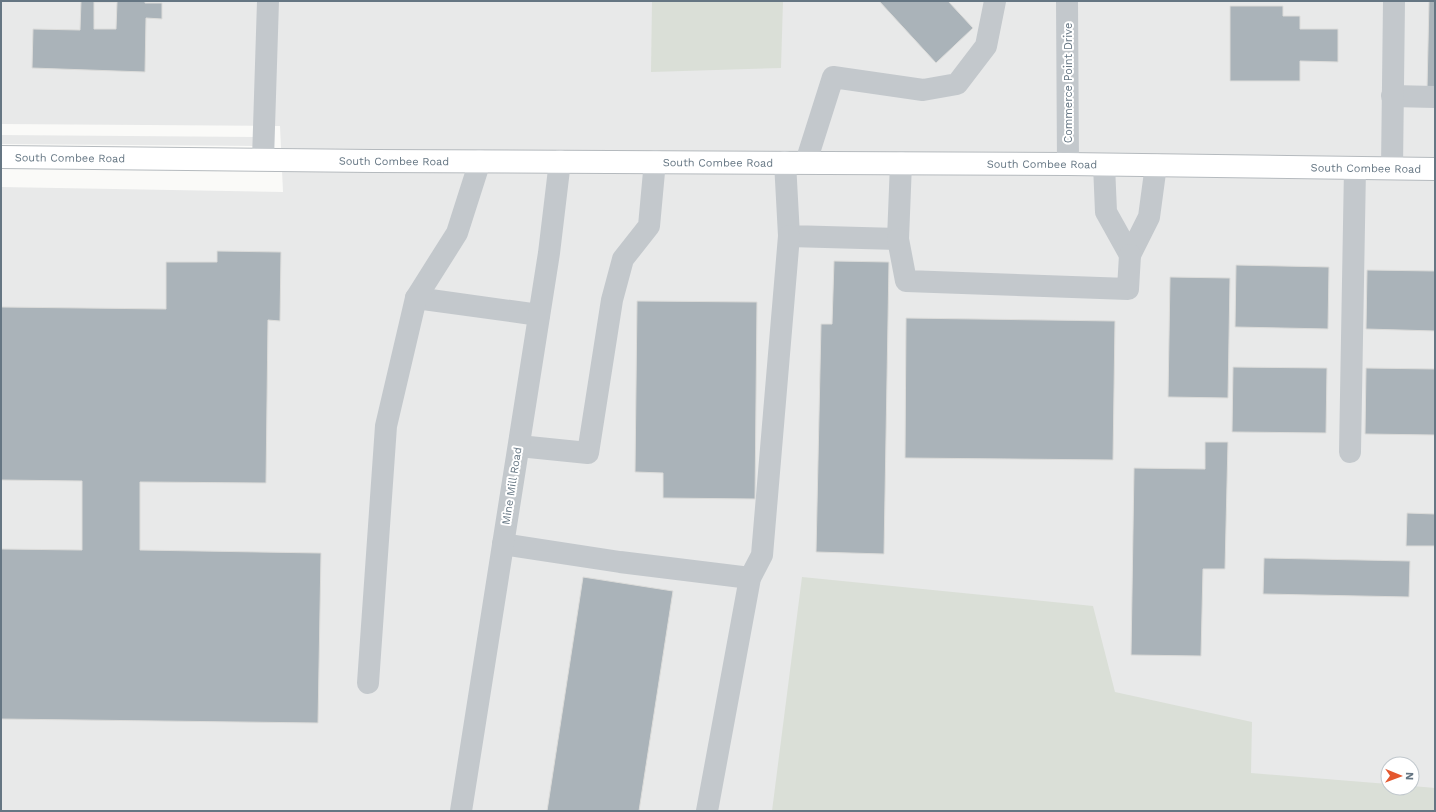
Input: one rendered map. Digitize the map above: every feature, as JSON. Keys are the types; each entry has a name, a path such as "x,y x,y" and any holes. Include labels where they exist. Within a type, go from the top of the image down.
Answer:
{"main road":[{"name":"South Combee Road","path":"1,157 1068,164 1435,169"}],"street":[{"path":"263,159 268,1"},
{"path":"707,811 750,578 762,555 795,162 833,77 923,90 957,84 986,46 995,1"},
{"name":"Commerce Point Drive","path":"1067,1 1068,164"},
{"path":"1392,168 1394,1"},
{"path":"1392,96 1435,97"},
{"path":"368,683 386,426 416,298 457,233 480,161"},
{"name":"Mine Mill Road","path":"461,811 549,253 560,161"},
{"path":"519,446 588,453 612,300 623,259 649,226 655,161"},
{"path":"901,163 898,239 906,281 1128,289 1130,256 1149,217 1156,165"},
{"path":"1104,165 1106,212 1130,256"},
{"path":"1350,452 1355,168"},
{"path":"789,236 898,239"},
{"path":"416,298 539,315"},
{"path":"503,544 620,562 750,578"}],"shaded area":[{"path":"1,1 1435,1 1435,811 1,811 1,187 283,192 280,126 1,124"},
{"path":"652,1 783,1 781,68 651,72"},
{"path":"1,135 268,137 269,146 1,144"},
{"path":"802,577 1093,606 1115,692 1252,722 1251,773 1380,783 1380,796 1420,796 1420,787 1435,788 1435,811 772,811"}],"building":[{"path":"81,1 145,1 145,3 162,3 162,19 146,18 145,72 32,68 33,29 80,30","holes":["94,2 117,2 116,29 94,29"]},
{"path":"879,1 948,1 973,28 936,63"},
{"path":"1429,1 1435,1 1435,89 1427,89"},
{"path":"1230,6 1283,6 1283,16 1300,16 1300,29 1338,29 1338,62 1300,61 1300,81 1230,81"},
{"path":"217,251 281,252 280,321 268,320 266,483 140,482 140,550 321,553 318,723 1,719 1,549 82,550 82,481 1,480 1,307 166,309 166,262 217,262"},
{"path":"834,261 889,262 884,554 816,552 821,324 832,324"},
{"path":"1236,265 1329,267 1328,329 1235,327"},
{"path":"1367,270 1435,271 1435,331 1366,329"},
{"path":"1170,277 1230,278 1228,398 1168,397"},
{"path":"637,301 757,302 755,499 663,498 663,473 635,472"},
{"path":"906,318 1115,321 1113,460 905,458"},
{"path":"1233,367 1327,368 1326,433 1232,432"},
{"path":"1366,368 1435,369 1435,435 1365,434"},
{"path":"1205,442 1228,442 1225,569 1203,569 1201,656 1131,655 1134,468 1205,469"},
{"path":"1407,513 1435,514 1435,546 1406,546"},
{"path":"1264,558 1410,561 1409,597 1263,594"},
{"path":"583,577 673,591 639,811 547,811"}]}
